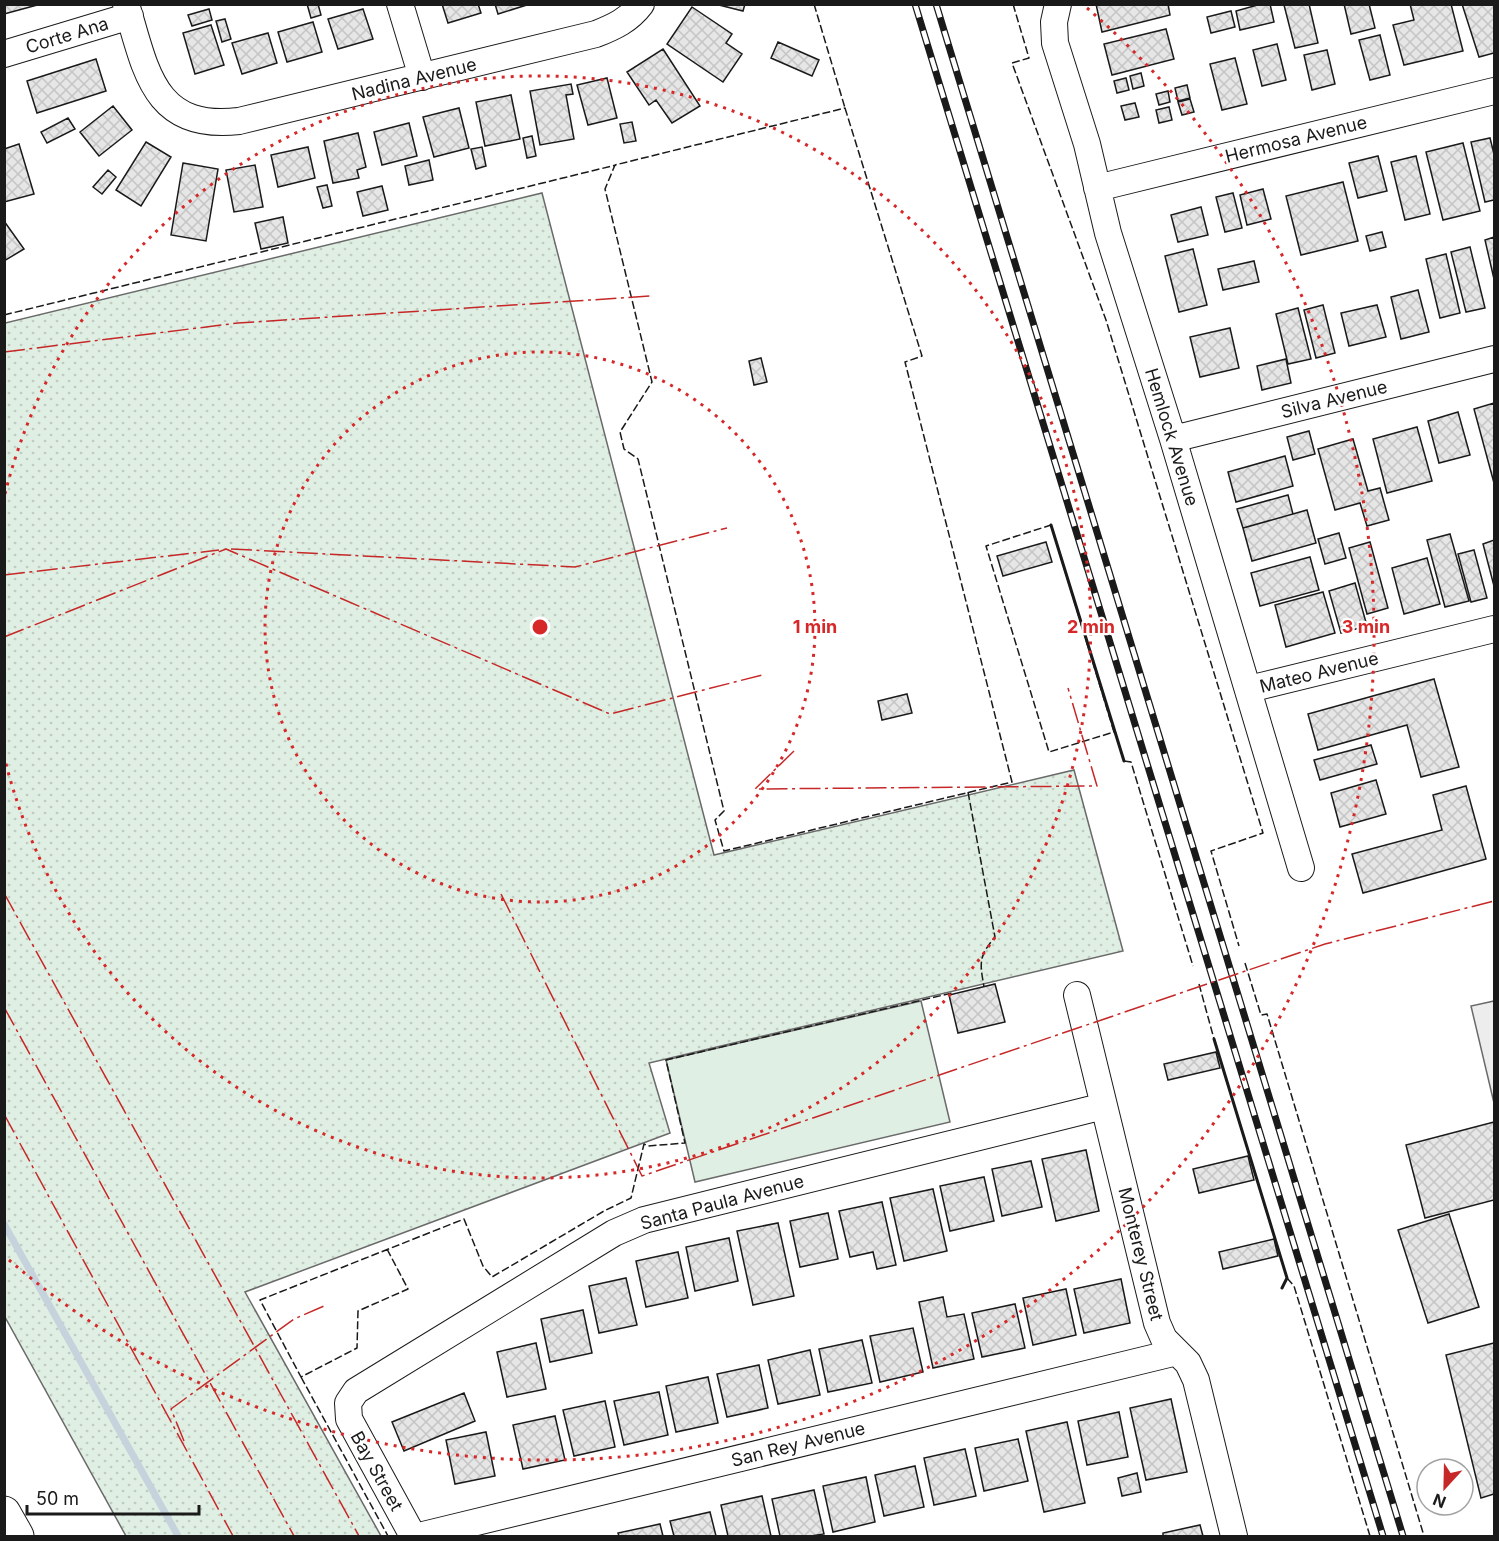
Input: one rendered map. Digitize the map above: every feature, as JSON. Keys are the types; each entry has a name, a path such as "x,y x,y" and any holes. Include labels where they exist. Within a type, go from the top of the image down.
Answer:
{"highway":[{"path":"4,1513 17,1536"}],"street":[{"path":"400,4 422,77"},
{"name":"Nadina Avenue","path":"128,10 151,81 162,98 179,112 218,123 239,121 596,34 617,25 634,13 641,4"},
{"name":"Hemlock Avenue","path":"1058,4 1054,22 1055,43 1087,144 1108,233 1249,689 1301,868"},
{"name":"Corte Ana","path":"4,54 128,10"},
{"name":"Hermosa Avenue","path":"1097,188 1494,91"},
{"name":"Silva Avenue","path":"1173,439 1494,359"},
{"name":"Mateo Avenue","path":"1249,689 1494,629"},
{"name":"Monterey Street","path":"1077,995 1157,1323 1164,1340 1188,1363 1196,1380 1234,1536"},
{"name":"Santa Paula Avenue","path":"348,1403 356,1391 614,1233 644,1220 1104,1106"},
{"name":"San Rey Avenue","path":"419,1536 1177,1352"},
{"name":"Bay Street","path":"348,1403 349,1419 413,1536"}],"green space":[{"path":"542,193 714,855 1074,770 1123,951 649,1063 670,1133 245,1292 381,1536 126,1536 5,1317 5,323"},
{"path":"921,1001 950,1122 695,1182 666,1060"}],"shaded area":[{"path":"1494,1001 1494,1103 1471,1006"}],"building":[{"path":"4,4 41,4 4,14"},
{"path":"307,4 318,4 321,15 311,18"},
{"path":"442,4 478,4 481,13 448,23"},
{"path":"495,4 530,4 498,14"},
{"path":"715,4 745,4 743,11"},
{"path":"1096,4 1168,4 1170,15 1102,32"},
{"path":"1261,4 1270,4 1274,22 1240,30 1236,11"},
{"path":"1309,4 1318,43 1295,48 1284,5"},
{"path":"1344,4 1369,4 1375,28 1351,34"},
{"path":"1410,4 1451,4 1463,51 1404,65 1393,25 1414,20"},
{"path":"1462,4 1494,4 1494,53 1479,57"},
{"path":"692,7 732,34 726,43 742,54 723,82 667,44"},
{"path":"209,9 212,20 192,26 188,15"},
{"path":"363,9 373,39 338,49 328,19"},
{"path":"1231,11 1235,27 1211,33 1207,17"},
{"path":"225,19 231,39 222,42 216,21"},
{"path":"313,22 322,52 287,62 278,32"},
{"path":"211,25 224,65 195,74 183,33"},
{"path":"1166,29 1174,59 1112,75 1104,44"},
{"path":"268,33 277,63 242,74 232,43"},
{"path":"1380,35 1390,75 1370,80 1359,40"},
{"path":"778,42 819,60 812,76 771,58"},
{"path":"1277,44 1286,80 1262,86 1253,50"},
{"path":"663,49 700,106 672,123 656,100 649,105 627,72"},
{"path":"1327,50 1335,84 1312,90 1304,55"},
{"path":"1235,58 1247,104 1222,110 1210,64"},
{"path":"96,59 106,91 37,113 27,81"},
{"path":"1141,73 1144,86 1133,89 1130,76"},
{"path":"607,78 617,118 588,125 577,85"},
{"path":"1126,78 1129,90 1117,93 1114,81"},
{"path":"571,84 573,94 566,95 574,139 540,145 530,91"},
{"path":"1187,85 1190,98 1178,101 1175,88"},
{"path":"1168,91 1170,102 1159,105 1156,94"},
{"path":"511,95 520,139 485,146 476,102"},
{"path":"1190,99 1194,112 1182,115 1178,102"},
{"path":"1135,103 1139,117 1125,120 1121,106"},
{"path":"113,106 132,130 99,156 80,132"},
{"path":"1169,107 1172,120 1159,123 1156,110"},
{"path":"459,108 469,148 434,157 423,117"},
{"path":"68,118 75,129 47,143 41,132"},
{"path":"632,122 636,141 624,143 620,124"},
{"path":"409,123 417,156 382,165 374,132"},
{"path":"358,133 366,167 357,170 359,178 333,183 324,141"},
{"path":"532,136 536,156 527,158 523,138"},
{"path":"1490,138 1494,154 1494,200 1485,202 1471,142"},
{"path":"146,142 171,157 141,206 116,190"},
{"path":"1463,143 1480,211 1443,220 1426,152"},
{"path":"19,144 34,194 4,202 4,149"},
{"path":"308,147 315,178 278,187 271,155"},
{"path":"482,147 486,166 476,169 471,149"},
{"path":"1378,156 1387,191 1358,198 1349,163"},
{"path":"1416,156 1430,214 1405,220 1391,162"},
{"path":"429,160 433,180 409,185 405,166"},
{"path":"183,163 218,169 206,241 171,235"},
{"path":"255,165 263,207 234,212 226,170"},
{"path":"108,170 116,177 102,194 93,187"},
{"path":"1343,182 1358,241 1301,255 1286,196"},
{"path":"327,185 332,206 323,208 317,187"},
{"path":"382,186 388,210 363,216 357,192"},
{"path":"1263,189 1271,219 1247,225 1240,195"},
{"path":"1233,193 1242,228 1225,232 1216,197"},
{"path":"1201,207 1208,235 1178,242 1171,215"},
{"path":"283,217 288,243 261,249 255,223"},
{"path":"4,221 24,249 4,261"},
{"path":"1382,232 1386,247 1370,251 1366,236"},
{"path":"1494,237 1494,279 1485,240"},
{"path":"1470,247 1485,308 1466,312 1451,252"},
{"path":"1193,249 1207,305 1179,312 1165,256"},
{"path":"1446,254 1460,313 1440,318 1426,259"},
{"path":"1254,261 1259,282 1223,290 1218,269"},
{"path":"1418,290 1429,332 1401,339 1391,297"},
{"path":"1323,305 1335,353 1316,358 1304,310"},
{"path":"1377,305 1386,337 1349,346 1341,313"},
{"path":"1298,308 1311,359 1288,364 1276,314"},
{"path":"1230,328 1239,368 1200,377 1190,337"},
{"path":"761,358 767,382 754,385 749,361"},
{"path":"1286,359 1291,383 1262,390 1257,366"},
{"path":"1494,403 1494,483 1474,409"},
{"path":"1458,412 1470,455 1439,463 1428,421"},
{"path":"1417,427 1432,481 1387,493 1373,439"},
{"path":"1309,431 1315,454 1293,460 1287,437"},
{"path":"1353,439 1368,491 1380,488 1389,520 1367,526 1360,503 1335,510 1318,449"},
{"path":"1285,456 1293,486 1236,502 1228,472"},
{"path":"1288,495 1293,514 1243,528 1237,509"},
{"path":"1307,510 1316,543 1252,561 1243,528"},
{"path":"1339,533 1346,558 1325,564 1318,539"},
{"path":"1450,534 1469,601 1445,607 1427,540"},
{"path":"1494,540 1494,586 1483,544"},
{"path":"1046,542 1052,562 1003,576 997,556"},
{"path":"1370,542 1388,608 1367,614 1349,548"},
{"path":"1474,550 1487,598 1471,602 1458,554"},
{"path":"1310,557 1319,590 1260,606 1251,573"},
{"path":"1427,558 1440,604 1404,614 1392,568"},
{"path":"1355,583 1367,626 1341,633 1329,591"},
{"path":"1323,592 1335,633 1286,647 1275,605"},
{"path":"1434,679 1459,767 1421,777 1407,725 1318,750 1308,714"},
{"path":"907,694 912,713 882,720 878,701"},
{"path":"1371,745 1377,764 1320,780 1314,760"},
{"path":"1376,780 1386,814 1340,827 1331,793"},
{"path":"1466,786 1486,859 1363,893 1352,854 1442,830 1433,795"},
{"path":"995,984 1005,1022 958,1033 949,995"},
{"path":"1216,1052 1220,1068 1168,1080 1164,1064"},
{"path":"1494,1122 1494,1200 1425,1218 1406,1145"},
{"path":"1086,1150 1099,1211 1056,1221 1042,1159"},
{"path":"1248,1156 1254,1180 1199,1193 1193,1169"},
{"path":"1031,1161 1042,1207 1002,1216 992,1169"},
{"path":"984,1177 994,1221 950,1231 940,1186"},
{"path":"933,1189 947,1251 904,1261 890,1198"},
{"path":"882,1202 896,1265 877,1269 873,1252 850,1257 839,1211"},
{"path":"828,1213 838,1259 800,1267 790,1221"},
{"path":"1449,1214 1479,1307 1428,1323 1398,1230"},
{"path":"778,1223 794,1296 753,1305 737,1231"},
{"path":"729,1238 738,1281 695,1291 686,1247"},
{"path":"1274,1239 1278,1256 1223,1269 1219,1252"},
{"path":"678,1252 688,1298 646,1307 636,1261"},
{"path":"626,1278 637,1325 599,1333 589,1286"},
{"path":"1121,1279 1130,1323 1084,1333 1074,1289"},
{"path":"1066,1289 1076,1335 1033,1345 1023,1298"},
{"path":"943,1297 947,1317 964,1314 974,1359 933,1368 919,1302"},
{"path":"1015,1304 1025,1348 982,1357 972,1313"},
{"path":"583,1310 592,1353 550,1362 541,1319"},
{"path":"913,1328 923,1372 880,1382 870,1336"},
{"path":"862,1340 872,1383 828,1392 819,1349"},
{"path":"536,1343 546,1389 507,1397 497,1352"},
{"path":"1494,1343 1494,1494 1481,1498 1475,1473 1475,1457 1471,1457 1446,1355"},
{"path":"810,1350 820,1395 778,1404 768,1360"},
{"path":"759,1365 768,1408 727,1417 717,1374"},
{"path":"708,1377 718,1423 676,1432 666,1386"},
{"path":"659,1392 668,1435 624,1445 614,1401"},
{"path":"464,1393 475,1421 404,1451 392,1422"},
{"path":"1171,1399 1187,1472 1146,1480 1130,1408"},
{"path":"605,1401 615,1447 574,1456 563,1410"},
{"path":"1119,1412 1128,1457 1087,1465 1078,1421"},
{"path":"555,1416 565,1460 523,1469 513,1425"},
{"path":"1067,1422 1085,1503 1044,1512 1026,1431"},
{"path":"486,1432 495,1476 455,1484 446,1440"},
{"path":"1018,1439 1028,1481 984,1491 975,1448"},
{"path":"965,1449 976,1496 934,1505 924,1458"},
{"path":"915,1466 924,1507 884,1516 875,1475"},
{"path":"1137,1473 1141,1492 1122,1496 1118,1478"},
{"path":"866,1477 875,1522 833,1532 823,1486"},
{"path":"814,1490 824,1534 780,1536 772,1499"},
{"path":"762,1496 771,1536 728,1536 721,1505"},
{"path":"710,1512 716,1536 674,1536 670,1521"},
{"path":"660,1524 663,1536 619,1536 618,1533"},
{"path":"1200,1525 1203,1536 1163,1536 1163,1533"}],"waterway":[{"path":"4,1224 178,1536"}],"railway":[{"path":"915,4 1383,1536"},
{"path":"936,4 1403,1536"}],"fence":[{"path":"814,4 844,109"},
{"path":"1013,4 1029,58 1012,63 1106,320 1263,833 1211,851 1239,946"},
{"path":"845,108 922,356 905,362 1012,782 724,851 715,820 724,811 638,459 624,449 620,432 652,382 605,189 615,165 845,108"},
{"path":"4,315 616,165"},
{"path":"1051,525 1114,732 1049,752 986,546 1051,525"},
{"path":"1124,761 1131,762 1193,966"},
{"path":"968,792 995,937 983,955 984,987"},
{"path":"1245,963 1261,1015 1267,1014 1424,1536"},
{"path":"1199,984 1214,1039"},
{"path":"387,1249 408,1289 358,1311 357,1348 301,1377 260,1300 464,1219 483,1266 492,1277 604,1211 631,1198 644,1144 648,1146 685,1143 666,1060 953,994"},
{"path":"1287,1278 1294,1286 1370,1536"},
{"path":"301,1377 388,1536"}],"wall":[{"path":"1051,525 1124,761"},
{"path":"1214,1039 1287,1278 1282,1288"}],"power":[{"path":"4,352 238,323 651,296"},
{"path":"231,549 575,567 727,528"},
{"path":"4,637 226,549 610,714 762,675"},
{"path":"4,575 219,550"},
{"path":"794,751 755,789 1097,786 1068,688"},
{"path":"4,893 359,1536"},
{"path":"501,894 642,1176 1325,944 1494,901"},
{"path":"4,1007 294,1536"},
{"path":"4,1114 233,1536"},
{"path":"184,1441 171,1409 294,1319 324,1306"}]}
